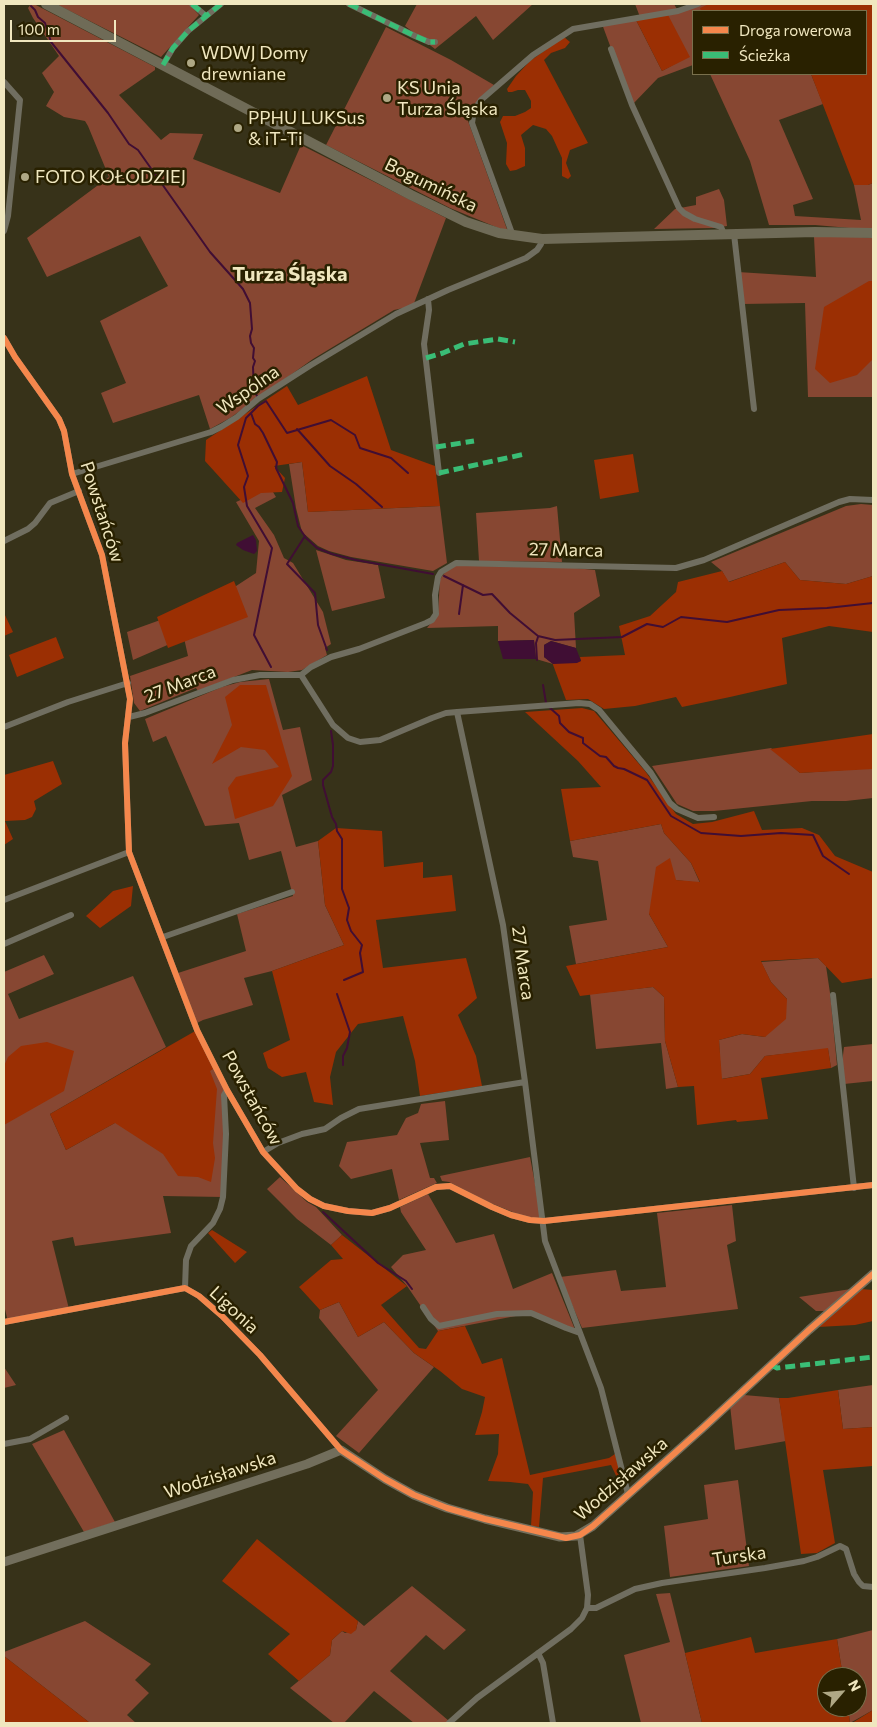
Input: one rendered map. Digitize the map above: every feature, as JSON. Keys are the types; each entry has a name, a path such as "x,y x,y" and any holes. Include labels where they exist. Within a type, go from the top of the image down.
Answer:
{"main road":[{"name":"Bogumińska","path":"46,4 411,195 466,222 513,236 542,239 815,232 873,233"}],"street":[{"path":"192,4 206,16"},
{"path":"162,64 172,48 188,31 221,4"},
{"path":"349,4 428,42 435,42"},
{"name":"Bogumińska","path":"513,236 472,123 474,110 481,100 533,54 573,29 678,11 698,4"},
{"path":"611,49 632,104 679,208 695,219 721,227 729,234 754,409"},
{"path":"4,82 20,100 8,216 4,231"},
{"name":"Wspólna","path":"72,474 211,432 221,427 237,417 258,399 396,314 526,258 538,250 542,239"},
{"path":"428,299 429,310 424,344 439,473"},
{"name":"Powstańców","path":"4,338 15,357 60,419 72,474 102,555 130,698 125,743 129,852 197,1030 227,1090 263,1152 297,1189 310,1199 324,1206 372,1213 390,1208 436,1187 450,1186 511,1215 530,1220 544,1221"},
{"name":"Powstańców","path":"4,541 28,529 50,503 79,492"},
{"name":"27 Marca","path":"129,717 145,713 233,680 260,674 301,675 311,667 331,657 359,649 432,620 436,614 435,595 438,577 441,572 456,563 676,568 704,560 839,502 873,500"},
{"path":"301,675 333,724 348,738 360,742 380,740 446,713 579,703 590,704 600,710 651,773 670,803 682,812 698,818 714,817"},
{"path":"4,727 68,702 128,683"},
{"name":"27 Marca","path":"457,712 503,925 544,1221"},
{"path":"4,900 129,852"},
{"path":"163,937 292,892"},
{"path":"4,944 71,915"},
{"path":"833,995 854,1188"},
{"name":"Powstańców","path":"263,1152 278,1143 302,1134 325,1129 359,1109 525,1082"},
{"name":"Ligonia","path":"185,1288 186,1260 191,1246 213,1223 223,1198 226,1134 224,1096 227,1090"},
{"path":"628,1494 601,1388 545,1241 544,1221 873,1186"},
{"name":"Wodzisławska","path":"4,1562 307,1464 341,1450 385,1479 407,1491 447,1508 560,1537 571,1537 593,1526 873,1274"},
{"name":"Ligonia","path":"4,1322 185,1288 199,1296 222,1316 260,1355 341,1450"},
{"path":"423,1307 431,1319 439,1326 496,1314 531,1313 580,1333"},
{"path":"4,1444 30,1439 66,1418"},
{"path":"449,1723 478,1698 582,1618 588,1595 580,1534"},
{"name":"Turska","path":"586,1608 596,1608 647,1586 804,1561 840,1546 846,1549 854,1574 859,1582 863,1586 873,1587"},
{"path":"538,1653 543,1663 553,1723"}],"shaded area":[{"path":"31,4 155,67 155,70 119,95 161,140 170,133 203,134 193,159 280,193 301,145 446,218 413,306 394,310 313,359 230,418 210,429 199,395 113,423 101,393 126,383 100,321 168,286 140,236 47,277 27,238 109,177 85,121 64,117 46,106 54,92 42,73 59,56 33,18 28,8"},
{"path":"56,4 189,4 199,15 161,57"},
{"path":"417,4 533,4 493,40 476,16 435,49 405,26"},
{"path":"635,4 674,4 678,11 698,4 770,4 773,10 692,10 692,65 658,78 632,105 602,24 635,18 662,71 689,56 640,17"},
{"path":"709,4 873,4 873,183 854,185 811,75 867,75 867,10 701,10 700,8"},
{"path":"667,13 690,57 662,71 635,18"},
{"path":"386,27 451,60 494,85 478,100 467,118 508,232 450,208 326,145"},
{"path":"564,37 570,42 565,48 551,53 544,60 588,143 570,150 566,163 571,176 568,179 562,176 562,158 552,136 546,129 533,125 521,135 525,148 525,166 510,171 506,164 507,143 500,122 503,116 515,116 531,108 531,101 525,90 508,92 507,89 530,61"},
{"path":"710,75 811,75 823,104 779,120 813,199 793,205 795,216 861,220 854,185 873,183 873,230 815,225 769,225 750,161"},
{"path":"719,189 724,200 727,226 654,229 675,209 696,205 696,197"},
{"path":"849,236 873,238 873,397 808,397 805,303 742,304 738,272 816,277 814,237"},
{"path":"869,281 873,281 873,359 857,375 830,383 815,369 824,307"},
{"path":"367,376 391,450 435,466 440,506 308,512 302,462 274,466 285,478 282,492 261,493 243,503 205,461 206,440 287,386 298,405"},
{"path":"633,454 639,492 600,499 594,460"},
{"path":"302,462 308,512 440,506 447,563 433,571 351,557 318,546 302,532 296,508 289,464"},
{"path":"270,487 276,497 255,508 274,535 284,558 293,563 323,612 331,644 325,648 327,655 302,670 288,672 252,670 198,691 196,688 140,711 134,703 130,676 188,656 184,638 233,588 256,573 259,541 236,502"},
{"path":"873,505 873,576 846,584 800,580 785,562 728,582 722,571 711,562 846,506"},
{"path":"557,506 562,562 479,561 476,513"},
{"path":"253,535 256,540 257,551 254,554 236,545 237,543"},
{"path":"316,550 346,560 378,565 385,598 332,611"},
{"path":"785,562 800,580 846,584 873,576 873,632 829,626 782,638 787,684 730,697 682,707 676,697 635,706 604,709 588,699 566,700 552,662 571,663 581,661 580,657 625,655 619,626 650,616 676,592 678,582 722,571 729,582"},
{"path":"459,565 565,567 595,570 600,596 574,613 576,648 551,641 544,645 544,657 553,664 536,659 534,640 498,641 498,626 427,628 438,614 440,579 449,567"},
{"path":"234,581 248,617 168,648 157,617"},
{"path":"4,613 13,632 4,636"},
{"path":"163,619 172,643 133,660 127,632"},
{"path":"56,637 64,658 17,677 9,655"},
{"path":"534,640 536,659 503,659 498,641"},
{"path":"551,641 576,648 581,661 577,663 553,664 544,657 544,645"},
{"path":"269,679 283,730 300,727 312,780 282,795 296,847 318,841 325,905 344,945 272,971 244,978 253,1005 197,1023 178,973 246,951 237,914 293,896 281,851 249,860 239,823 205,826 166,736 153,742 145,719 222,687 240,682"},
{"path":"240,685 266,685 292,776 273,806 235,819 228,788 236,777 279,767 265,750 241,747 212,764 232,725 225,697"},
{"path":"582,708 594,711 645,771 676,814 693,824 712,822 754,811 762,830 802,828 819,835 835,856 873,872 873,978 842,983 818,958 761,961 771,982 787,999 786,1019 765,1037 742,1034 719,1040 722,1079 750,1074 765,1056 828,1048 831,1068 761,1078 768,1119 737,1122 736,1120 697,1125 694,1086 678,1087 665,1041 664,997 653,987 580,996 566,966 668,947 649,914 656,867 670,858 676,880 700,882 691,863 664,833 661,824 570,841 561,789 601,787 578,761 525,712"},
{"path":"873,734 873,769 800,773 770,749"},
{"path":"771,748 800,773 873,768 873,798 846,801 812,801 714,811 693,811 677,804 652,766"},
{"path":"53,761 62,784 34,801 36,809 32,817 25,820 5,821 13,839 4,845 4,775"},
{"path":"661,824 664,833 691,863 700,883 676,880 649,914 668,947 576,964 569,926 607,920 598,861 573,857 570,841"},
{"path":"336,828 382,831 384,867 423,862 423,878 452,875 456,911 376,920 383,968 466,958 477,998 458,1015 476,1056 482,1086 420,1096 415,1061 403,1016 358,1024 336,1052 330,1077 333,1105 314,1102 306,1072 282,1077 268,1068 263,1053 290,1040 272,971 344,945 325,905 318,841"},
{"path":"133,886 131,906 100,928 86,916 113,891"},
{"path":"44,955 54,974 8,994 19,1019 133,976 166,1047 50,1114 66,1150 216,1067 227,1090 223,1197 163,1196 171,1233 75,1246 73,1237 52,1241 69,1309 8,1322 4,1305 4,972"},
{"path":"818,958 826,966 837,1065 831,1068 828,1049 765,1056 750,1074 721,1079 719,1040 742,1034 765,1037 787,999 771,982 761,962"},
{"path":"653,987 664,997 665,1041 678,1087 666,1089 661,1043 596,1049 590,994"},
{"path":"197,1030 216,1067 210,1071 217,1089 213,1143 215,1158 211,1182 198,1177 178,1176 163,1154 115,1123 66,1150 50,1114"},
{"path":"47,1042 74,1051 64,1091 4,1125 4,1066 8,1057 21,1046"},
{"path":"873,1044 873,1081 844,1084 842,1063 844,1047"},
{"path":"445,1101 449,1140 420,1143 430,1178 434,1178 437,1183 399,1200 392,1169 351,1179 339,1166 347,1142 397,1135 406,1118 418,1113 421,1104"},
{"path":"530,1157 542,1220 527,1218 488,1202 449,1182 442,1181 440,1176"},
{"path":"280,1177 307,1202 316,1207 342,1235 331,1245 297,1219 267,1189"},
{"path":"428,1194 456,1243 494,1234 513,1289 552,1273 576,1332 526,1314 438,1331 407,1286 391,1267 403,1255 426,1250 401,1212 400,1207"},
{"path":"732,1205 736,1241 727,1245 738,1309 582,1328 560,1277 616,1270 621,1291 666,1287 657,1213"},
{"path":"212,1230 247,1252 235,1263 208,1233"},
{"path":"342,1235 407,1286 381,1305 419,1348 426,1349 438,1331 465,1326 482,1364 502,1358 530,1475 609,1458 615,1454 623,1482 620,1484 611,1465 543,1478 539,1527 531,1526 533,1492 528,1484 488,1481 498,1454 499,1434 475,1435 485,1397 462,1389 414,1353 384,1322 358,1337 339,1302 320,1310 299,1287 331,1260 343,1259 331,1245"},
{"path":"851,1289 825,1311 816,1311 799,1297"},
{"path":"861,1289 873,1290 873,1321 855,1325 818,1327"},
{"path":"339,1302 358,1337 384,1322 414,1353 434,1367 359,1453 336,1436 378,1390 319,1318 320,1310"},
{"path":"4,1367 16,1385 4,1388"},
{"path":"873,1385 873,1427 843,1429 838,1390"},
{"path":"838,1390 843,1429 873,1427 873,1466 823,1470 835,1543 817,1553 801,1554 779,1398"},
{"path":"744,1395 779,1398 786,1441 735,1450 730,1405"},
{"path":"64,1430 115,1522 84,1532 32,1444"},
{"path":"738,1480 749,1566 670,1577 664,1526 708,1519 704,1485"},
{"path":"257,1539 358,1621 356,1630 351,1634 342,1631 332,1640 330,1655 299,1681 268,1654 290,1634 222,1581"},
{"path":"412,1586 466,1630 444,1650 426,1635 390,1671 449,1721 446,1723 414,1723 374,1691 344,1723 334,1723 290,1688 330,1655 332,1640 342,1631 345,1633 356,1630 358,1621 364,1626"},
{"path":"670,1593 702,1723 641,1723 624,1655 670,1642 656,1594"},
{"path":"85,1621 151,1664 135,1680 149,1693 127,1715 136,1723 90,1723 4,1656 4,1652"},
{"path":"873,1630 873,1710 867,1713 867,1667 841,1667 837,1639"},
{"path":"751,1637 755,1653 837,1639 841,1667 817,1667 817,1717 849,1717 850,1723 702,1723 685,1653"},
{"path":"4,1656 90,1723 4,1723"},
{"path":"873,1710 873,1723 852,1723 862,1717 867,1717 867,1714"},
{"path":"849,1717 861,1717 850,1723"}],"waterway":[{"path":"31,6 38,17 45,23 51,42 108,113 129,144 138,150 210,252 243,289 250,303 252,329 250,336 254,348 253,358 255,361 253,367 254,390 257,396"},
{"path":"271,667 254,635 272,548 247,506 244,487 248,476 238,445 246,418 266,401 287,433 331,420 355,435 360,448 391,458 408,473"},
{"path":"251,413 255,424 263,433 277,462 276,468 293,503 298,526 306,538 317,548 356,560 433,574"},
{"path":"297,429 330,466 356,484 382,507"},
{"path":"305,536 287,564 315,593 318,625 327,650"},
{"path":"444,576 483,595 492,594 510,613 538,636 555,640 622,637 647,624 663,627 681,617 727,622 779,610 827,608 873,603"},
{"path":"459,614 463,585"},
{"path":"537,660 536,643 538,637"},
{"path":"543,685 546,703"},
{"path":"550,708 559,716 560,723 569,732 583,738 583,743 600,756 606,757 614,766 647,780 671,816 701,833 741,836 781,833 813,835 823,856 849,874"},
{"path":"331,731 333,766 331,772 323,780 323,785 332,817 342,839 342,889 349,908 347,920 351,931 362,945 360,953 363,972 344,980"},
{"path":"337,994 350,1032 347,1048 343,1056 343,1065"},
{"path":"323,1212 378,1263 406,1281 412,1289"}],"marked path":[{"path":"192,4 206,16"},
{"path":"163,65 173,48 188,31 221,4"},
{"path":"349,4 415,36 429,42 435,42"},
{"path":"426,358 464,344 498,339 515,342"},
{"path":"436,447 474,441"},
{"path":"439,473 525,454"},
{"path":"771,1365 777,1368 873,1357"}],"cycle path":[{"path":"4,338 15,357 59,419 64,431 72,474 102,555 130,699 125,743 129,852 197,1030 227,1090 263,1152 297,1189 310,1199 324,1206 372,1213 390,1208 436,1187 450,1186 511,1215 530,1220 544,1221 873,1185"},
{"path":"4,1322 185,1288 199,1296 222,1316 260,1355 341,1450 385,1479 414,1495 447,1508 566,1538 580,1535 593,1526 873,1274"}],"place":[{"name":"WDWJ Domy drewniane","path":"191,63"},
{"name":"KS Unia Turza Śląska","path":"387,98"},
{"name":"PPHU LUKSus & iT-Ti","path":"238,128"},
{"name":"FOTO KOŁODZIEJ","path":"25,177"}],"district":[{"name":"Turza Śląska","path":"290,274"}]}
